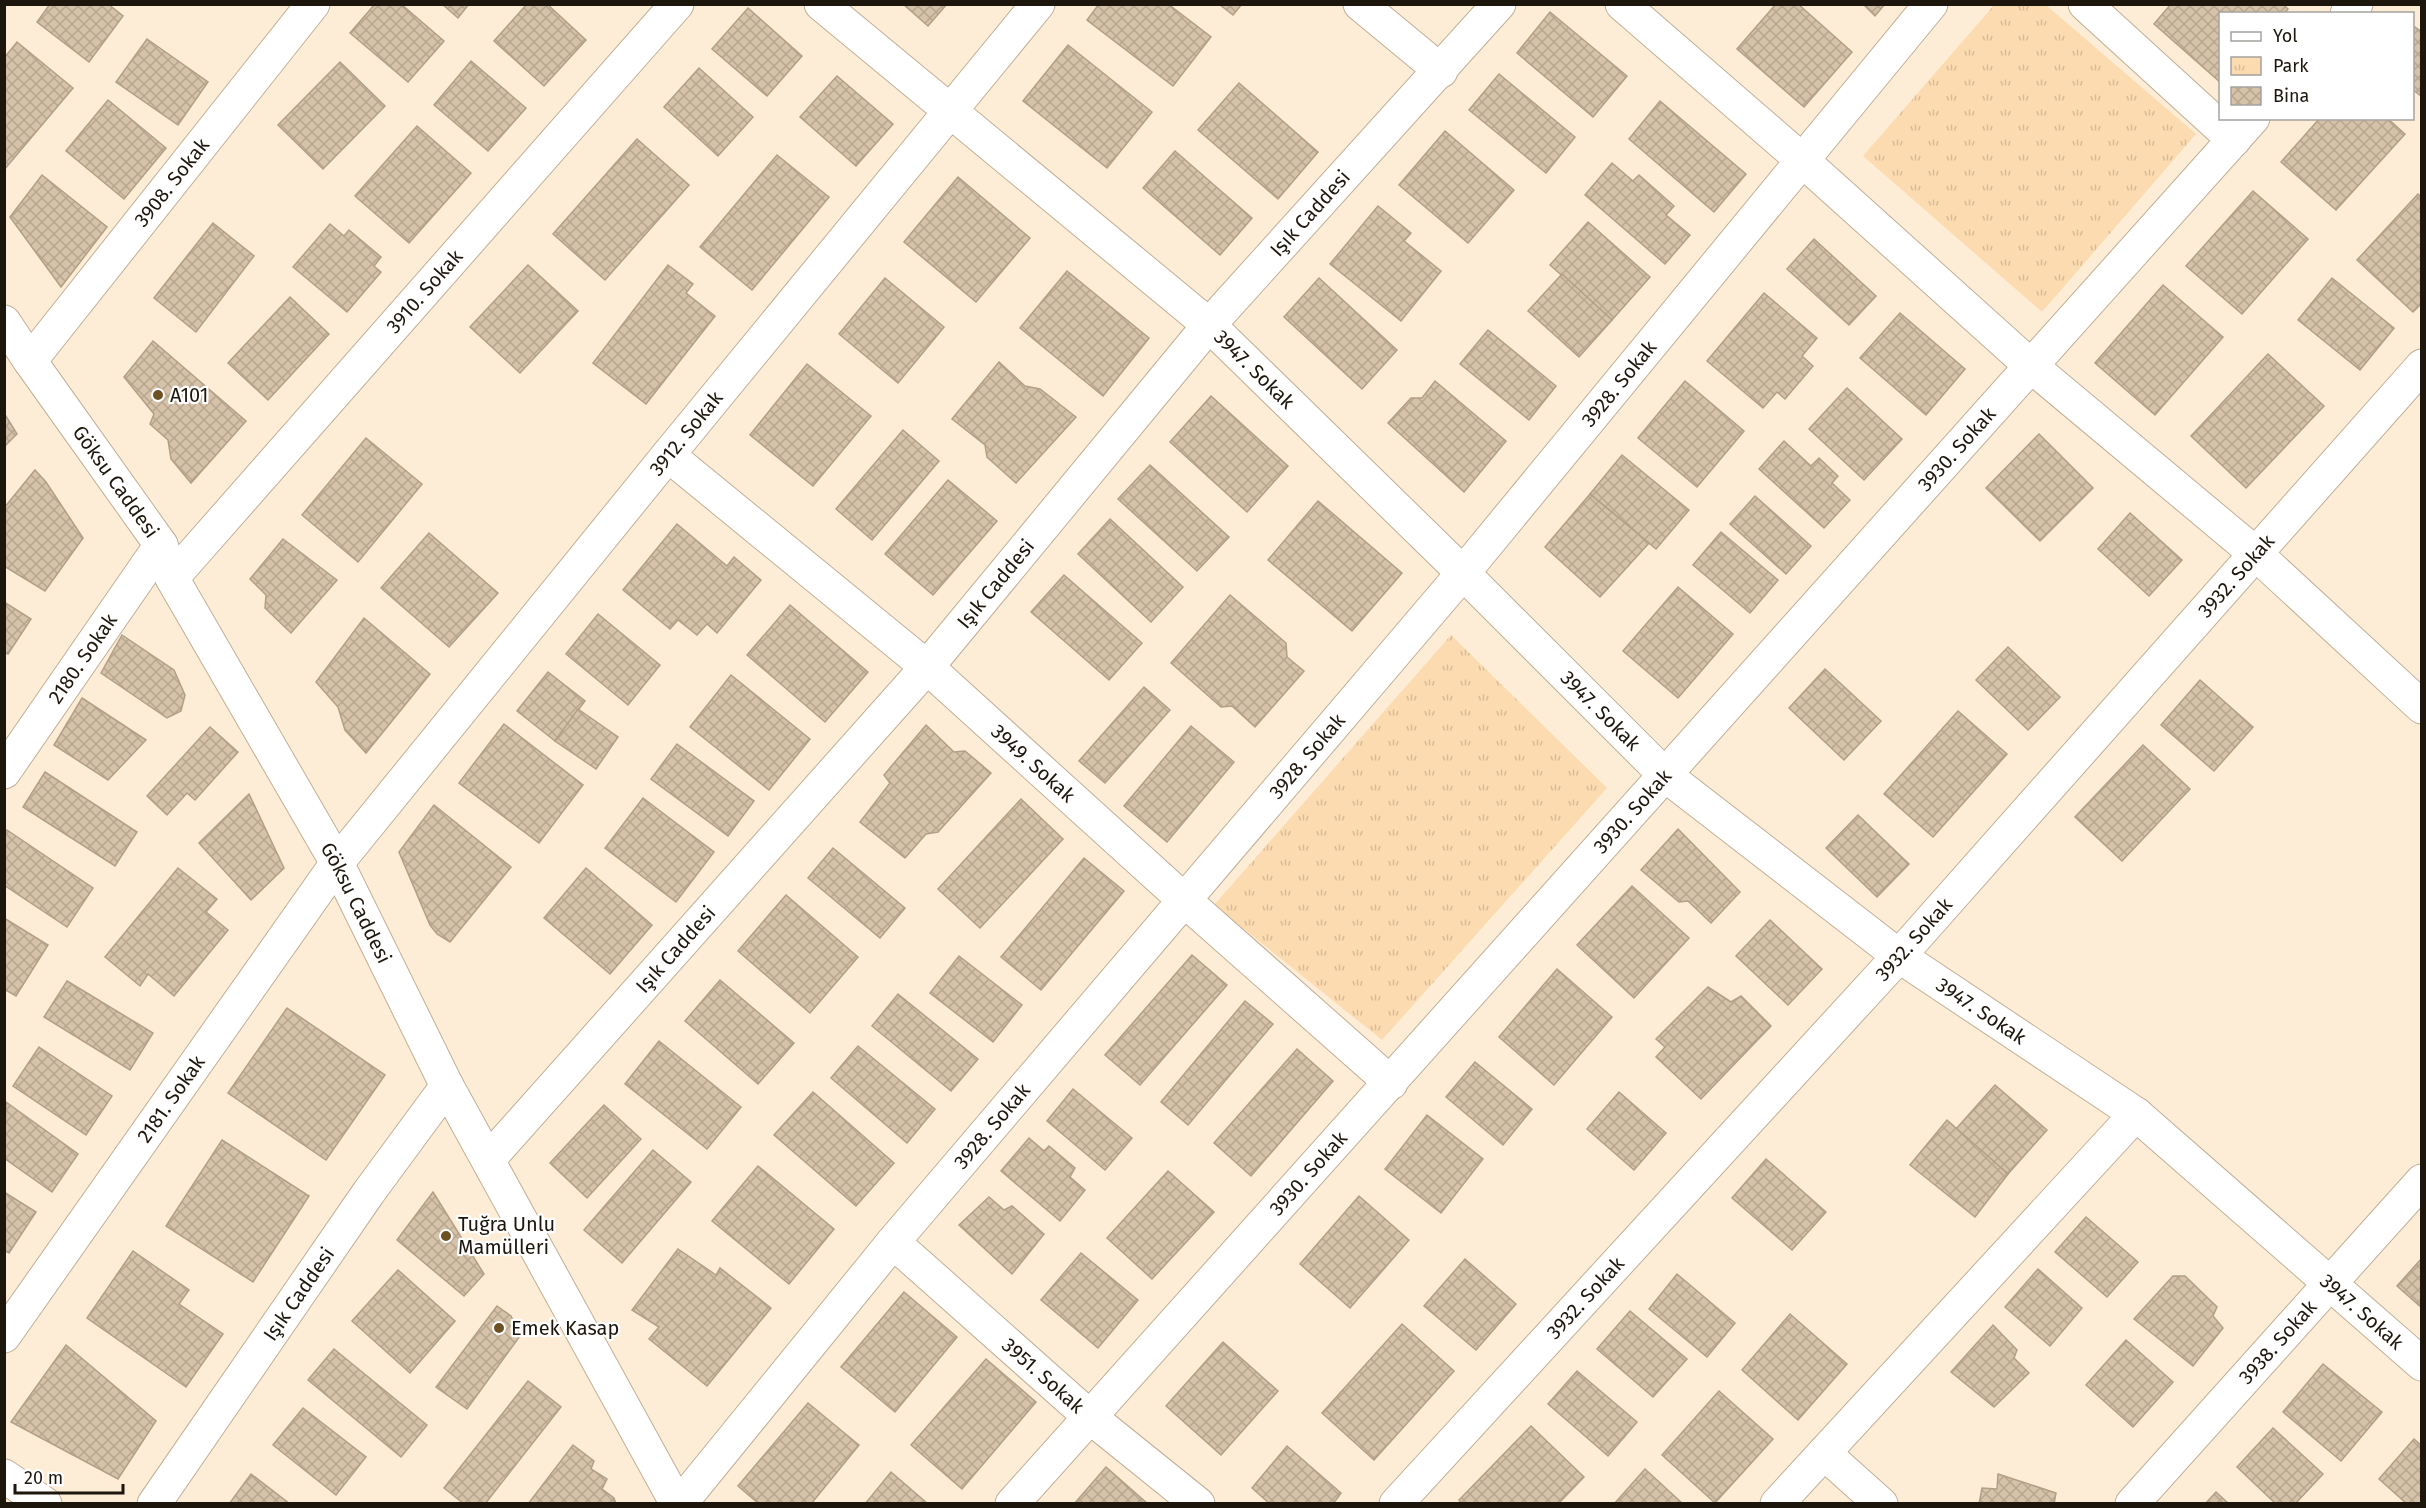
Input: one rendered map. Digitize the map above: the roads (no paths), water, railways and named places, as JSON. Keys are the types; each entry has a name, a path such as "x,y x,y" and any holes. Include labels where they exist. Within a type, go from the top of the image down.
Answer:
{"street":[{"name":"3908. Sokak","path":"30,361 313,4"},
{"name":"3910. Sokak","path":"172,578 677,4"},
{"name":"3947. Sokak","path":"820,4 1209,325 1463,573 1665,775 1899,956 2136,1114 2421,1364"},
{"name":"3912. Sokak","path":"337,863 1038,4"},
{"path":"1360,4 1441,71"},
{"name":"Işık Caddesi","path":"488,1160 927,667 1209,325 1441,71 1499,4"},
{"path":"1622,4 1802,160 2031,366 2256,554 2421,707"},
{"name":"3928. Sokak","path":"679,1503 894,1242 1183,899 1463,573 1930,4"},
{"path":"2085,4 2219,110"},
{"name":"3930. Sokak","path":"1012,1503 1391,1083 2243,129"},
{"name":"Göksu Caddesi","path":"4,322 161,545 172,578 337,863 447,1086 679,1503"},
{"name":"3932. Sokak","path":"1396,1503 1899,956 2421,366"},
{"name":"3949. Sokak","path":"668,455 927,667 1183,899 1391,1083"},
{"name":"2180. Sokak","path":"4,772 161,545"},
{"name":"2181. Sokak","path":"4,1336 337,863"},
{"name":"Işık Caddesi","path":"154,1503 369,1192 447,1086"},
{"path":"1777,1503 2136,1114"},
{"name":"3938. Sokak","path":"2132,1503 2421,1181"},
{"name":"3951. Sokak","path":"894,1242 1090,1417 1198,1503"},
{"path":"1824,1453 1881,1503"},
{"path":"4,1476 45,1503"}],"place":[{"name":"A101","path":"158,395"},
{"name":"Tuğra Unlu Mamülleri","path":"446,1236"},
{"name":"Emek Kasap","path":"499,1328"}]}
